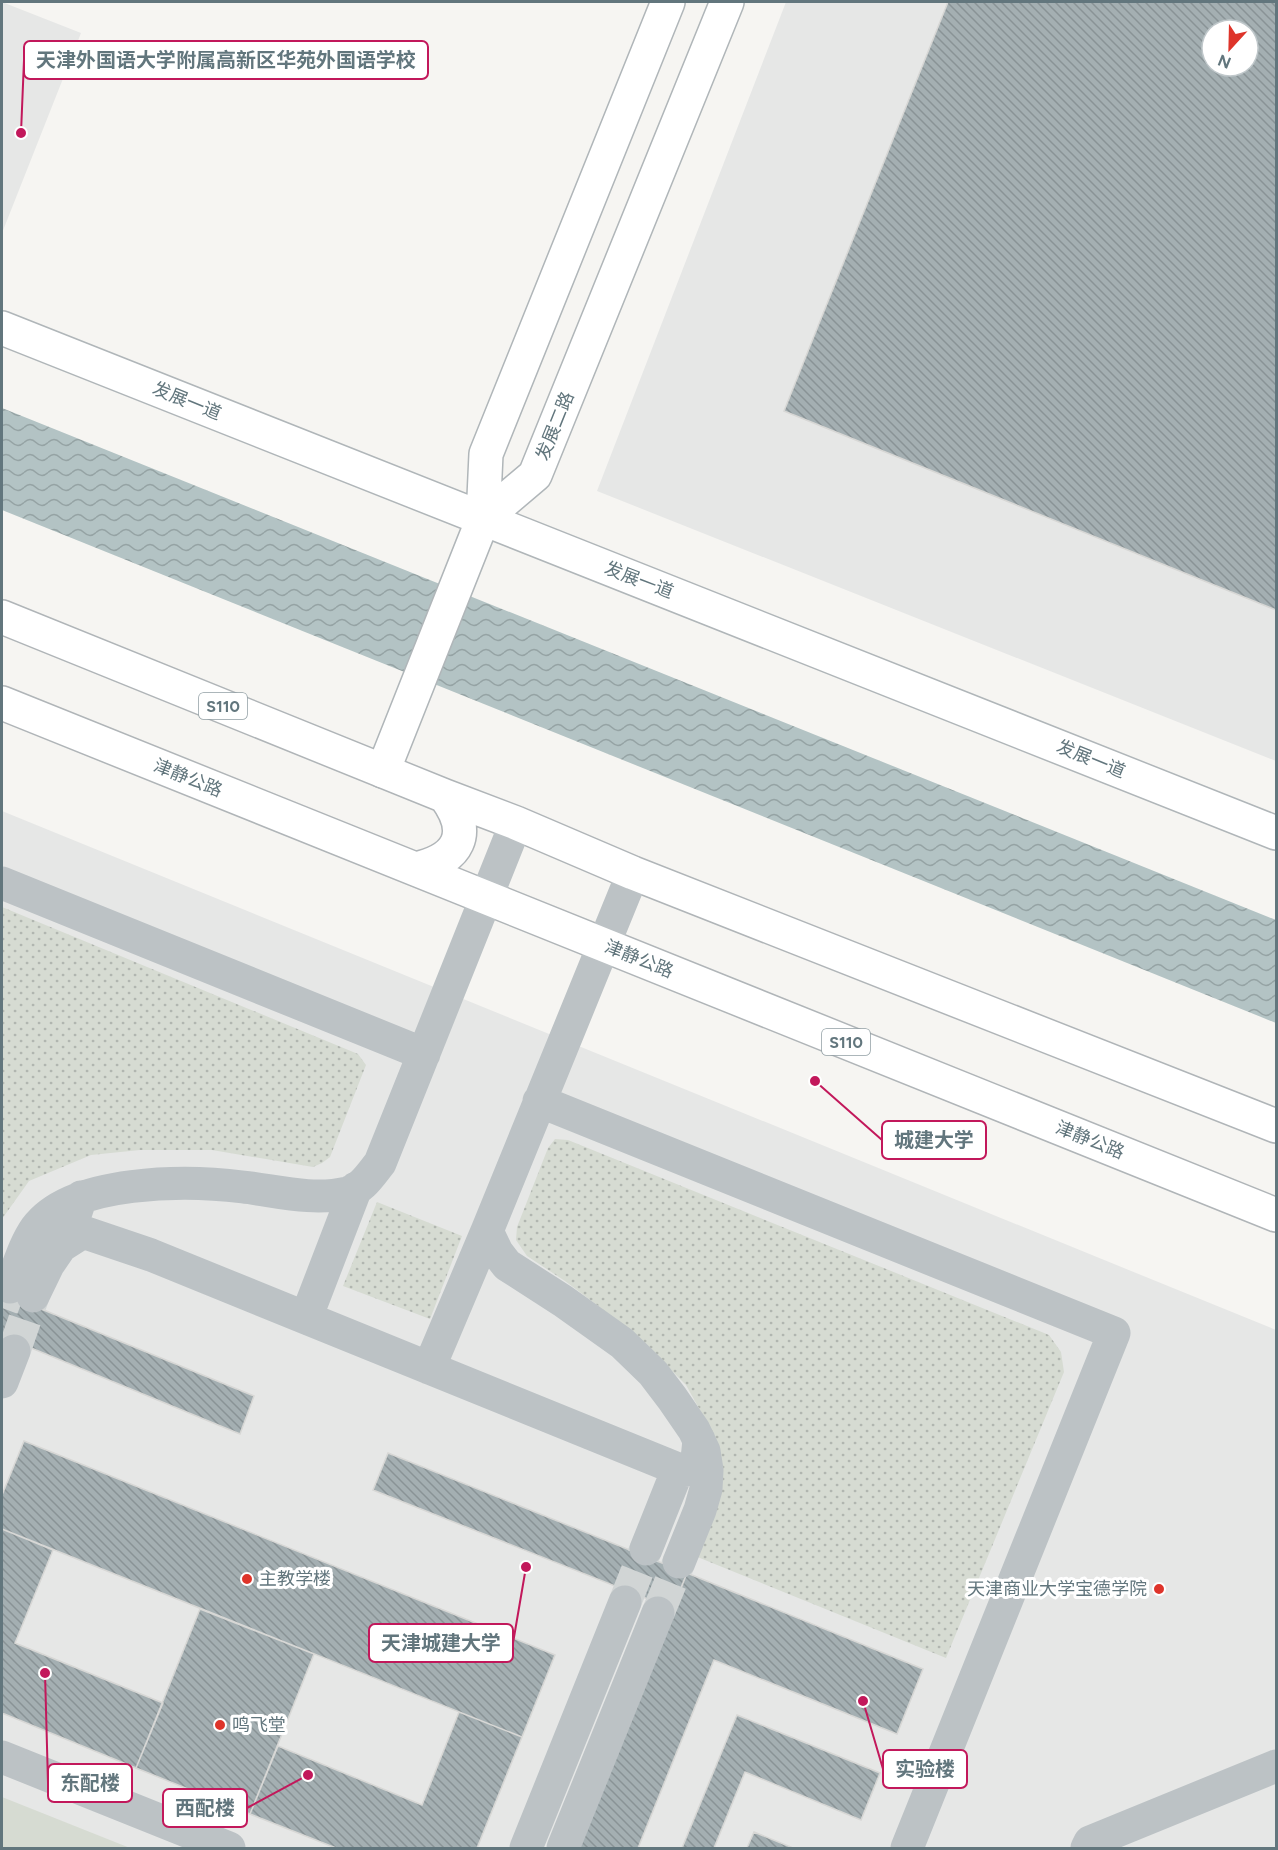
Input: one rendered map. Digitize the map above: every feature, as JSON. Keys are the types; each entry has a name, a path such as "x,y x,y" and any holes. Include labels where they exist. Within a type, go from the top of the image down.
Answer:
{"main road":[{"path":"383,771 483,519 486,454 668,2"},
{"name":"发展二路","path":"483,519 536,476 727,2"},
{"name":"发展一道","path":"2,328 1276,833"},
{"name":"S110","path":"2,617 516,823 633,873 1276,1126"},
{"name":"津静公路","path":"2,703 1276,1215"},
{"path":"415,869 438,862 448,855 459,839 458,819 445,796"}],"lane":[{"path":"83,1232 61,1246 48,1265 21,1292 29,1240 37,1227 53,1211 81,1197 137,1186 165,1185 239,1186 306,1196 350,1192 366,1181 380,1163 516,823"},
{"path":"429,1368 633,873"},
{"path":"2,883 424,1054"},
{"path":"539,1101 1114,1333 907,1848"},
{"path":"306,1318 356,1188"},
{"path":"81,1197 74,1218 75,1226 83,1232 151,1255 678,1469 687,1471 692,1468 697,1459 699,1440"},
{"path":"487,1231 497,1252 507,1265 591,1320 622,1343 645,1365 672,1398 699,1440 704,1451 707,1470 705,1489 700,1510 679,1562"},
{"path":"2,1383 14,1351"},
{"path":"646,1549 678,1469"},
{"path":"526,1848 625,1602"},
{"path":"563,1848 658,1612"},
{"path":"2,1757 229,1848"},
{"path":"1087,1848 1090,1842 1276,1766"}],"shaded area":[{"path":"2,2 81,33 2,233"},
{"path":"786,2 1276,2 1276,761 597,491"},
{"path":"2,811 1276,1330 1276,1848 2,1848"},
{"path":"2,907 358,1054 366,1065 330,1157 313,1167 212,1150 140,1150 91,1155 29,1181 2,1219"},
{"path":"555,1139 568,1140 1049,1335 1061,1352 1064,1372 946,1658 695,1556 716,1439 686,1385 634,1333 565,1281 527,1256 516,1240 517,1227 548,1148"},
{"path":"377,1202 462,1236 430,1319 343,1286"},
{"path":"2,1797 130,1848 2,1848"}],"water":[{"path":"2,408 1276,920 1276,1023 2,510"}],"building":[{"path":"948,2 1276,2 1276,610 784,411"},
{"path":"2,1293 254,1396 240,1434 2,1336"},
{"name":"主教学楼","path":"24,1441 555,1655 522,1737 2,1529 2,1495"},
{"path":"388,1453 687,1573 673,1609 373,1490"},
{"path":"2,1529 53,1550 15,1643 163,1703 136,1768 2,1713"},
{"path":"687,1573 923,1669 897,1734 714,1660 638,1848 575,1848"},
{"name":"鸣飞堂","path":"200,1609 314,1654 250,1814 136,1768"},
{"path":"459,1712 522,1737 477,1848 336,1848 250,1814 278,1746 422,1805"},
{"path":"737,1715 880,1773 861,1820 745,1772 714,1848 682,1848"},
{"path":"754,1832 793,1848 747,1848"}],"tunnel":[{"path":"2,1308 10,1287"},
{"path":"14,1351 33,1296"},
{"path":"625,1602 646,1549"},
{"path":"658,1613 679,1562"}],"place":[{"name":"天津外国语大学附属高新区华苑外国语学校","path":"21,133"},
{"name":"城建大学","path":"815,1081"},
{"name":"天津城建大学","path":"526,1567"},
{"name":"主教学楼","path":"247,1579"},
{"name":"天津商业大学宝德学院","path":"1159,1589"},
{"name":"东配楼","path":"45,1673"},
{"name":"实验楼","path":"863,1701"},
{"name":"鸣飞堂","path":"220,1725"},
{"name":"西配楼","path":"308,1775"}]}
